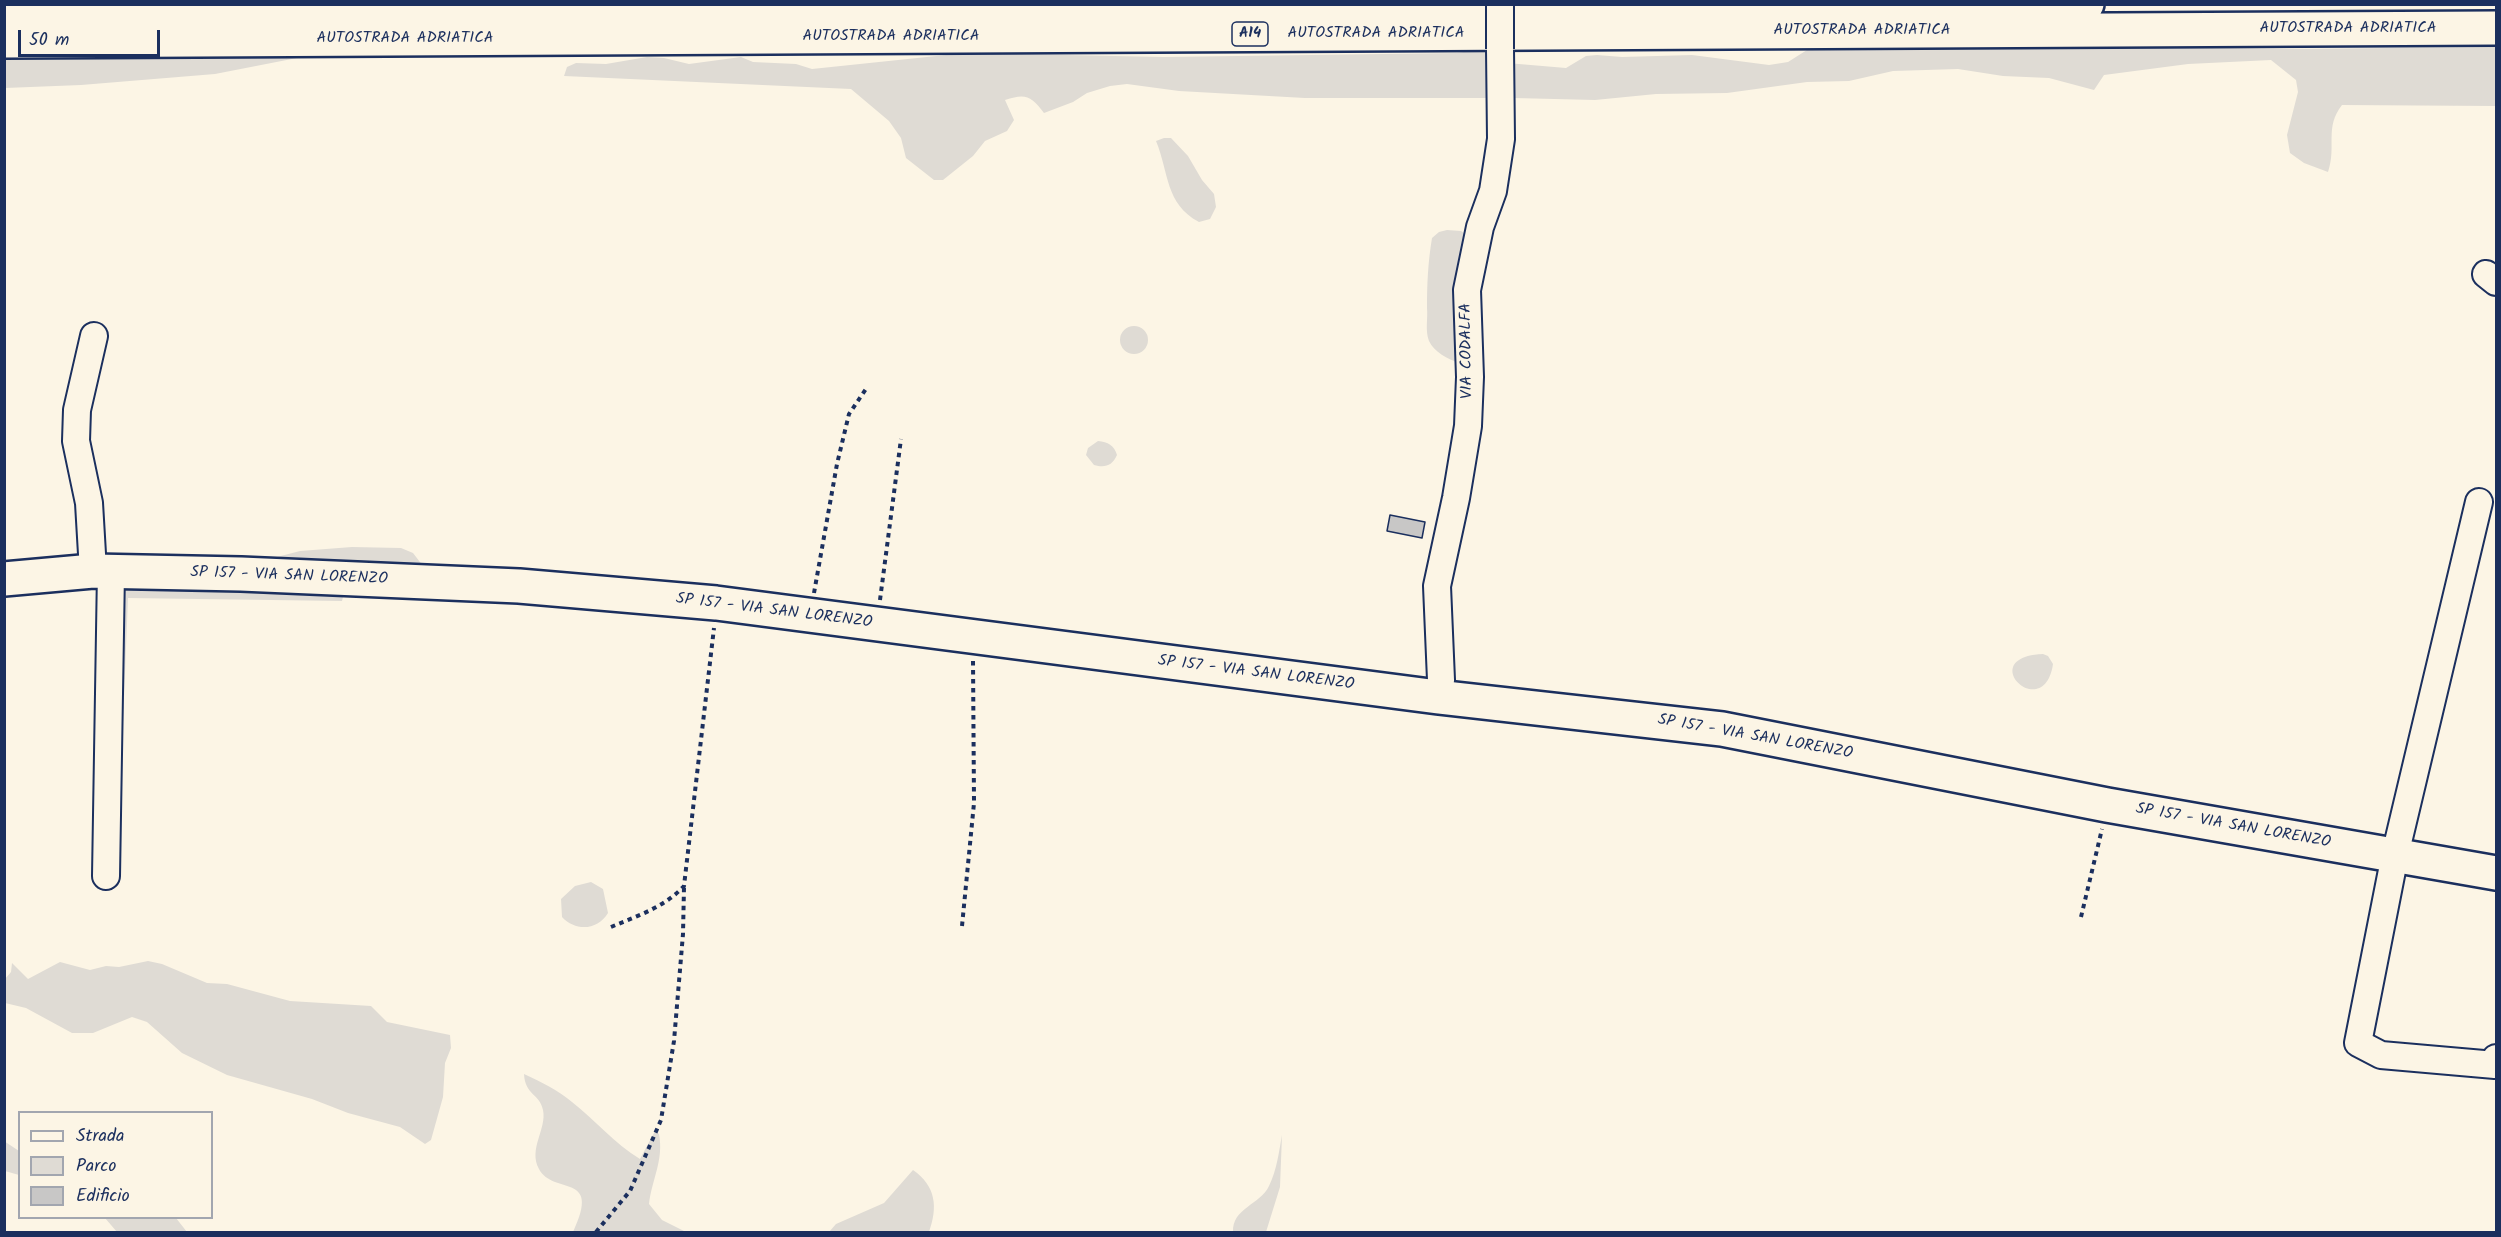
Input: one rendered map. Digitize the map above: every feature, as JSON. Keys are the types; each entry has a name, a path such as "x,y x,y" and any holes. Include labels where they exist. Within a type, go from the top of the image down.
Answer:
{"main road":[{"name":"AUTOSTRADA ADRIATICA","path":"4,15 2087,4"},
{"name":"AUTOSTRADA ADRIATICA","path":"4,41 2496,28"},
{"name":"SP 157 - VIA SAN LORENZO","path":"4,579 102,571 241,574 519,586 716,603 1437,697 1722,729 2107,805 2496,873"}],"street":[{"name":"VIA CODALFA","path":"1437,697 1441,680 1437,586 1456,498 1468,426 1470,377 1467,290 1480,227 1493,191 1501,139 1500,4"},
{"path":"94,336 78,410 76,441 102,571 106,876"},
{"path":"2479,502 2395,855 2358,1043 2381,1055 2495,1065 2496,1058"}],"path":[{"path":"810,615 839,454 849,414 866,389"},
{"path":"876,624 902,439"},
{"path":"596,1233 630,1191 661,1120 675,1029 683,934 684,886 716,603"},
{"path":"962,926 974,803 973,637"},
{"path":"2081,917 2107,805"},
{"path":"611,927 645,913 672,898 684,886"}],"green space":[{"path":"2109,46 2288,49 2496,47 2496,106 2342,105 2333,122 2328,172 2304,163 2290,153 2287,135 2298,92 2296,80 2271,60 2188,64 2104,75 2094,90 2049,78 2003,76 1958,69 1893,71 1849,81 1807,82 1727,93 1656,94 1595,100 1514,98 1511,94 1507,63 1566,68 1586,56 1692,55 1769,65 1788,62 1807,50 1896,47"},
{"path":"1491,48 1493,98 1305,98 1179,91 1127,84 1087,93 1073,102 1044,113 1028,98 1012,98 1005,100 1014,120 1007,131 985,141 973,156 943,180 934,180 906,158 901,138 889,121 851,89 564,76 567,67 576,63 606,64 647,57 664,58 689,64 741,57 753,62 796,64 812,69 965,53 1164,57 1457,53"},
{"path":"127,53 302,57 215,74 81,85 5,88 4,54"},
{"path":"1171,138 1188,156 1202,180 1214,194 1216,207 1210,219 1199,222 1188,215 1174,197 1156,141"},
{"path":"1461,231 1468,236 1459,363 1434,349 1427,333 1432,238 1439,232"},
{"path":"1134,326 1144,330 1148,340 1144,350 1134,354 1124,350 1120,340 1124,330"},
{"path":"1098,441 1110,445 1116,452 1115,459 1108,465 1094,465 1086,455 1088,448"},
{"path":"352,547 401,548 413,553 423,566 206,558 277,557 300,551"},
{"path":"114,584 346,584 342,601 128,598 121,772 114,772"},
{"path":"2043,654 2048,656 2053,664 2047,681 2038,689 2027,688 2018,683 2013,675 2014,665 2023,658"},
{"path":"591,882 603,889 608,913 604,919 593,926 580,927 562,917 561,899 575,886"},
{"path":"148,961 162,964 207,983 227,984 290,1001 371,1006 387,1022 450,1035 451,1048 445,1063 443,1097 431,1140 425,1144 400,1127 227,1075 182,1053 147,1022 132,1017 93,1033 72,1033 26,1008 5,1003 5,979 11,972 12,963 28,979 60,962 90,970"},
{"path":"524,1074 567,1098 640,1159 655,1131 659,1134 659,1161 649,1204 662,1220 686,1232 573,1232 582,1200 579,1192 554,1182 539,1169 536,1162 536,1147 543,1124 543,1110 527,1086"},
{"path":"1282,1135 1280,1187 1266,1232 1233,1232 1237,1217 1269,1186 1276,1167"},
{"path":"4,1141 18,1150 18,1175 5,1171"},
{"path":"913,1170 921,1176 931,1190 934,1214 929,1232 829,1232 836,1224 884,1203"},
{"path":"106,1219 177,1219 187,1232 117,1232"}],"building":[{"path":"1390,515 1425,522 1422,538 1387,531"}]}
